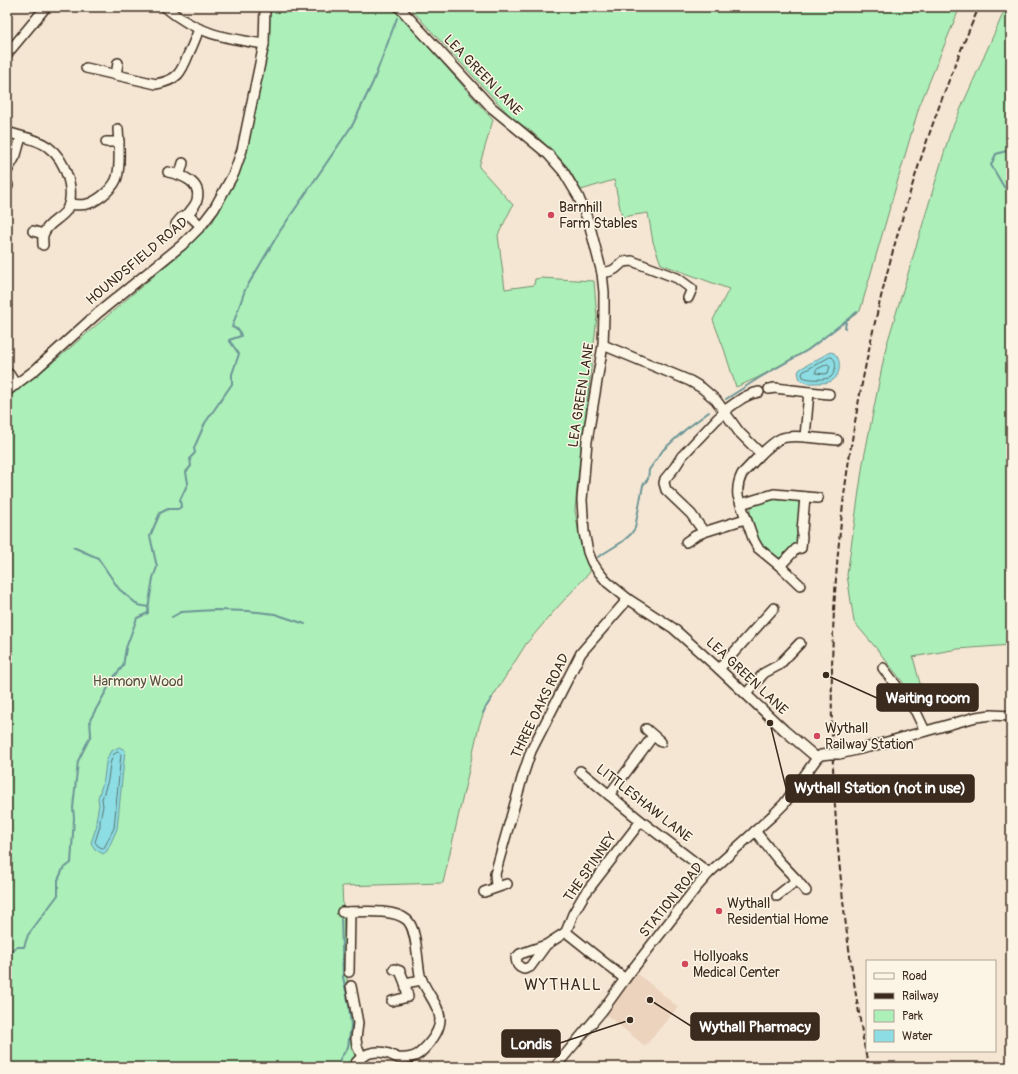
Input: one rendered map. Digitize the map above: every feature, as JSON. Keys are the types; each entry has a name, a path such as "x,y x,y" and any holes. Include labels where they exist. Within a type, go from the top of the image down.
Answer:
{"street":[{"path":"7,54 46,7"},
{"path":"165,7 175,16 212,34 230,39 264,44"},
{"name":"HOUNDSFIELD ROAD","path":"7,391 35,370 98,313 182,245 201,226 214,209 230,181 242,150 264,44 265,7"},
{"name":"LEA GREEN LANE","path":"398,7 491,107 548,154 563,170 578,196 589,223 602,273 604,292 603,345 587,441 582,500 584,532 588,552 592,562 607,582 628,599 673,628 817,758"},
{"path":"86,68 156,84 165,82 174,78 183,69 199,29"},
{"path":"116,75 118,63"},
{"path":"70,204 81,206 91,204 109,190 114,184 119,170 118,129"},
{"path":"7,132 21,137 30,138 48,147 60,161 68,178 71,191 70,204 64,213 43,234 43,245"},
{"path":"7,171 16,154 21,137"},
{"path":"106,142 119,142"},
{"path":"180,174 183,163"},
{"path":"168,172 180,174 195,185 197,189 197,201 188,214 181,218 176,224"},
{"path":"188,214 201,226"},
{"path":"32,231 43,234"},
{"path":"602,273 611,271 624,262 632,261 677,278 692,289 688,298"},
{"path":"603,345 690,381 702,388 716,400 739,432 761,454"},
{"path":"7,373 16,384"},
{"path":"769,389 775,388 829,394"},
{"path":"704,532 691,514 666,490 664,483 665,479 682,456 717,419 745,396 759,392"},
{"path":"805,437 809,392"},
{"path":"800,585 758,548 754,541 745,519 737,490 740,478 761,454 776,440 781,438 790,436 837,440"},
{"path":"741,504 774,494 818,498"},
{"path":"780,566 796,549 801,548 805,497"},
{"path":"686,542 704,532 745,519"},
{"name":"THREE OAKS ROAD","path":"496,887 495,874 531,751 581,653 628,599"},
{"path":"719,668 774,608"},
{"path":"746,694 764,673 779,666 800,643"},
{"path":"884,668 916,712 925,731"},
{"path":"817,758 821,755 839,754 861,749 976,717 996,715 1011,716"},
{"path":"609,795 649,732 661,742"},
{"name":"STATION ROAD","path":"555,1067 602,1011 695,889 709,873 784,804 817,758"},
{"name":"LITTLESHAW LANE","path":"580,771 641,821 709,873"},
{"name":"THE SPINNEY","path":"566,932 573,914 584,895 641,821"},
{"path":"755,830 778,861 806,891"},
{"path":"777,896 797,880"},
{"path":"484,892 507,884"},
{"path":"349,972 346,912 391,913 399,915 406,919 411,925 415,936 422,980 438,1012 439,1023 436,1033 423,1050 416,1056 406,1058 400,1062 389,1054 379,1052 371,1053 357,1060 353,1067"},
{"path":"546,945 566,932 625,979"},
{"path":"392,1001 408,997 400,971 394,969"},
{"path":"405,984 422,980"},
{"path":"351,986 358,1024 356,1039 357,1046 362,1057"}],"shaded area":[{"path":"637,973 678,1007 645,1046 604,1013"}],"green space":[{"name":"Harmony Wood","path":"270,7 392,7 493,120 479,167 513,205 498,235 505,289 534,285 535,279 541,278 594,281 597,317 585,422 582,436 575,510 581,547 590,572 526,644 485,709 479,726 443,883 342,886 346,972 358,1055 345,1067 7,1067 7,398 57,359 177,256 212,223 236,180 250,136 269,43"},
{"path":"409,7 960,7 919,107 860,311 807,350 757,378 736,387 713,320 729,289 661,264 653,242 648,213 622,217 614,180 581,190 568,168 556,154 532,132 511,117"},
{"path":"1006,7 1011,7 1011,645 958,649 913,657 923,695 912,694 854,622 847,575 863,463 886,347 950,133"},
{"path":"773,498 798,500 800,505 797,545 791,548 781,558 776,558 759,542 750,512 750,509 754,505"}],"water":[{"path":"830,352 836,355 839,362 838,374 832,381 809,383 800,380 798,372 800,369"},
{"path":"119,747 125,750 117,829 107,851 103,854 95,849 91,843 97,825 96,821 99,805 98,798 104,779 106,762 110,752"}],"waterway":[{"path":"148,609 153,578 157,567 150,536 160,513 168,509 178,509 181,507 180,500 188,483 186,472 191,466 190,458 195,453 194,448 205,423 232,384 232,374 239,354 229,340 241,336 239,330 232,327 245,290 280,231 353,124 373,82 397,18"},
{"path":"1011,126 1010,150 996,154 991,165 1004,187 1011,192"},
{"path":"726,399 808,350 857,312"},
{"path":"845,328 846,322"},
{"path":"598,557 622,542 635,528 643,485 648,479 649,470 663,450 686,429 709,412"},
{"path":"73,547 98,558 119,589 138,605 148,607"},
{"path":"172,617 181,612 215,610 248,611 275,614 305,624"},
{"path":"7,954 16,947 24,947 28,935 58,895 58,880 63,869 71,863 74,818 73,808 78,761 91,735 90,720 114,677 123,666 126,648 137,618 148,613 148,611"},
{"path":"486,707 492,698"},
{"path":"483,713 485,709"},
{"path":"339,1067 340,1059 348,1047 351,1026 349,1005 343,977 341,919"}],"railway":[{"path":"869,1067 863,1040 845,921 837,837 834,784 832,731 833,624 841,518 848,466 869,348 898,232 915,175 935,119 956,62 979,7"}],"place":[{"name":"Barnhill Farm Stables","path":"551,215"},
{"name":"Waiting room","path":"826,675"},
{"name":"Wythall Station (not in use)","path":"770,723"},
{"name":"Wythall Railway Station","path":"817,736"},
{"name":"Wythall Residential Home","path":"719,911"},
{"name":"Hollyoaks Medical Center","path":"685,964"},
{"name":"Wythall Pharmacy","path":"650,1000"},
{"name":"Londis","path":"630,1020"}],"district":[{"name":"WYTHALL","path":"563,985"}]}
